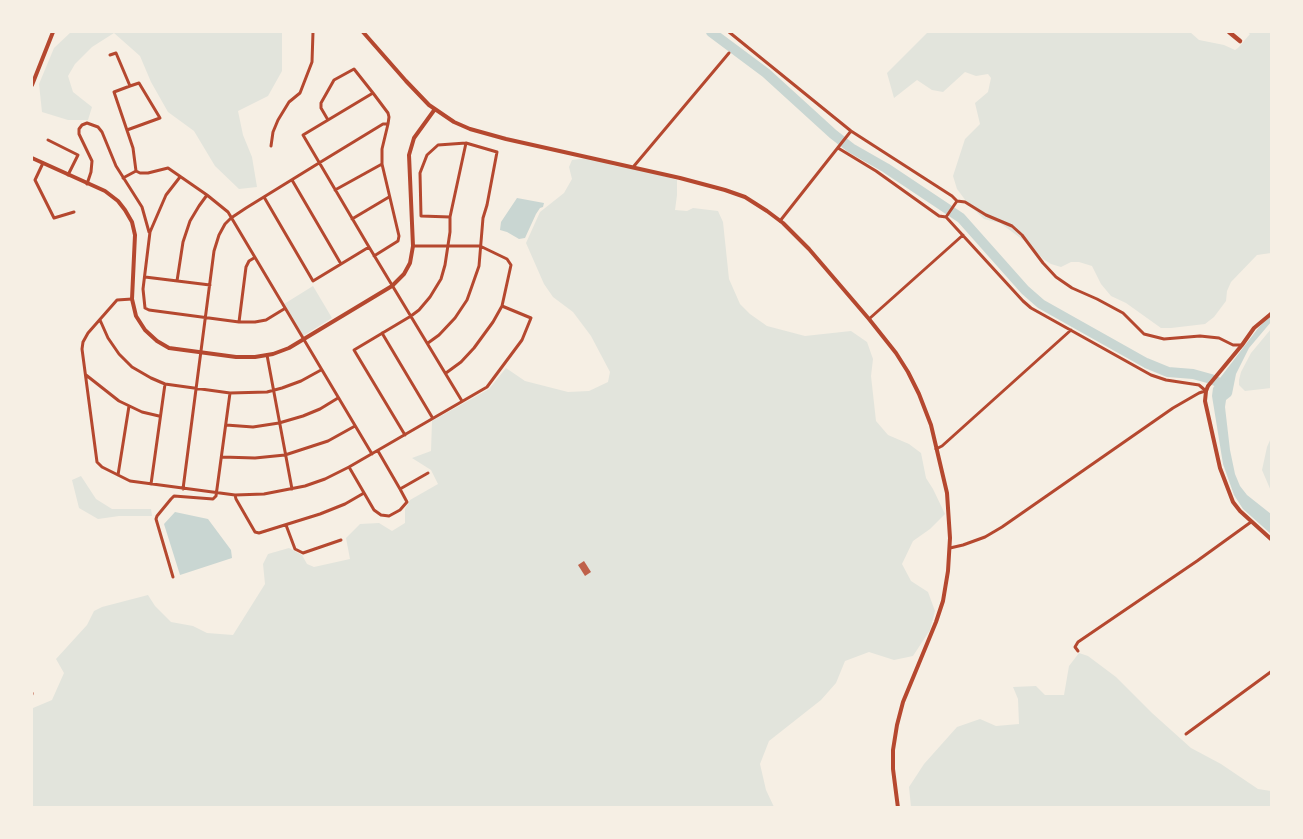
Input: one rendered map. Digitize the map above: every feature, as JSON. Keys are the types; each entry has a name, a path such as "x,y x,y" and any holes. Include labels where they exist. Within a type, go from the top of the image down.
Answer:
{"main road":[{"path":"1229,32 1240,42"}],"street":[{"path":"32,86 53,32"},
{"path":"271,146 278,120 289,102 300,93 312,62 312,32"},
{"path":"363,32 406,81 435,109 454,122 470,129 634,166 725,189 745,197 780,221 809,249 896,353 919,394 931,425 947,493 951,537 943,601 903,702 897,725 893,769 898,807"},
{"path":"729,32 850,132 951,196 956,202"},
{"path":"110,55 116,53 130,86"},
{"path":"634,166 729,53"},
{"path":"328,120 321,108 321,103 334,80 354,69 388,113 382,164 399,236 398,241 374,255"},
{"path":"127,130 160,118 139,83 114,92 133,148 136,171"},
{"path":"373,93 303,135 462,401"},
{"path":"32,158 105,191 125,210 132,222 135,235 132,299 136,316 145,330 157,341 170,348 236,357 267,355 289,348 393,286 404,274 410,263 413,246 409,155 414,138 435,109"},
{"path":"87,184 92,160 79,135 79,129 87,123 98,127 102,132 116,166 142,207 150,232"},
{"path":"183,489 214,251 225,224 291,180 383,124 388,124"},
{"path":"780,221 850,132"},
{"path":"48,140 78,155 68,175"},
{"path":"428,343 455,318 466,300 479,266 483,218 497,152 466,143 438,145 428,155 420,173 421,216 450,217"},
{"path":"405,435 354,350 419,310 441,279 448,246 450,217 466,143"},
{"path":"839,147 939,216 947,215 956,202"},
{"path":"43,163 35,180 54,218 74,212"},
{"path":"335,190 382,164"},
{"path":"123,178 136,171 148,173 168,168 221,205 231,218 372,454"},
{"path":"180,177 166,195 150,232 143,289 145,308 239,322 266,320 284,309"},
{"path":"291,180 341,264"},
{"path":"177,281 183,242 190,221 207,195"},
{"path":"264,197 313,281 369,248"},
{"path":"352,219 390,197"},
{"path":"956,202 965,202 986,215 1012,226 1056,277 1072,288 1123,313 1144,333 1164,339 1200,336 1219,338 1233,345 1242,345"},
{"path":"947,215 1031,308 1151,375 1166,380 1199,385 1207,389"},
{"path":"869,319 963,235"},
{"path":"413,246 480,246 507,259 512,265 502,306 493,322 474,348 445,374"},
{"path":"239,322 246,267 254,258"},
{"path":"145,277 210,285"},
{"path":"132,299 117,300 83,342 98,462 102,467 130,481 235,495 264,494 292,489 325,479 378,451 487,387 522,340 531,318 502,306"},
{"path":"950,548 985,537 1002,527 1173,408 1207,389 1254,328 1272,312"},
{"path":"99,320 118,354 132,367 165,384 245,393 273,390 300,381 321,370"},
{"path":"936,449 1071,330"},
{"path":"382,333 432,418"},
{"path":"267,355 292,489"},
{"path":"86,375 119,401 142,412 160,416"},
{"path":"150,484 165,384"},
{"path":"1207,389 1207,410 1226,486 1240,511 1272,540"},
{"path":"172,577 156,519 174,496 213,498 216,496 230,393"},
{"path":"226,425 253,427 279,423 312,412 338,398"},
{"path":"118,475 129,406"},
{"path":"222,457 255,458 285,455 328,441 355,426"},
{"path":"349,467 374,510 381,515 389,516 400,510 407,502 378,451"},
{"path":"400,489 428,473"},
{"path":"235,495 255,532 259,533 320,514 364,493"},
{"path":"1078,651 1075,647 1078,642 1251,522"},
{"path":"286,525 295,549 303,553 341,540"},
{"path":"1185,734 1272,671"}],"shaded area":[{"path":"71,32 282,32 282,71 268,96 238,111 243,135 252,157 257,187 239,189 215,166 194,131 168,112 140,56 114,33 92,47 75,64 68,76 73,92 92,107 88,120 68,120 42,112 39,84 54,48"},
{"path":"928,32 1190,32 1199,40 1224,45 1235,50 1250,34 1247,32 1271,32 1271,253 1257,255 1231,282 1226,301 1214,317 1205,324 1171,328 1161,328 1126,303 1111,296 1101,284 1092,266 1071,262 1061,267 1043,259 1030,245 1000,223 984,219 957,189 953,176 965,139 980,124 975,103 988,92 991,78 988,74 976,76 965,72 943,92 932,90 917,80 894,98 887,73"},
{"path":"588,158 677,180 675,210 687,211 693,208 718,211 723,222 729,279 740,304 767,326 805,336 851,331 867,342 873,359 871,376 876,421 888,435 909,444 921,453 926,478 945,514 913,541 902,564 911,581 928,592 935,611 930,630 913,656 894,660 869,652 845,661 836,683 821,700 769,741 760,764 766,790 774,807 32,808 33,708 52,700 64,673 56,659 87,625 94,611 148,595 155,606 171,622 193,626 207,633 233,635 265,584 263,564 268,554 289,548 302,555 307,564 314,567 350,559 346,538 360,524 379,523 392,531 405,523 405,509 410,500 438,484 431,470 412,458 431,451 432,421 489,389 506,368 525,381 568,392 589,391 608,382 610,372 591,336 573,312 553,297 544,284 526,243 540,212 564,193 572,179 569,167 572,160"},
{"path":"517,198 544,203 525,238 519,239 500,230 501,222"},
{"path":"313,286 332,318 303,336 284,304"},
{"path":"1271,315 1271,322 1249,348 1236,374 1232,394 1226,400 1225,407 1235,474 1247,495 1271,514 1271,534 1243,509 1234,495 1223,464 1212,396 1213,388 1220,378"},
{"path":"1271,329 1271,388 1245,391 1239,385 1241,372 1251,353"},
{"path":"1271,438 1271,491 1262,470"},
{"path":"81,476 96,499 112,509 151,509 152,516 119,516 98,519 79,508 72,480"},
{"path":"175,512 208,519 231,550 232,558 180,575 164,524"},
{"path":"1079,653 1088,656 1116,677 1191,748 1221,764 1258,789 1271,791 1271,807 911,807 909,787 924,764 957,727 980,719 996,726 1019,724 1018,699 1013,687 1036,686 1045,695 1064,695 1069,666"}],"building":[{"path":"584,561 591,572 585,576 578,565"}],"waterway":[{"path":"711,32 766,73 851,148 886,168 961,218 1025,290 1041,304 1146,363 1168,372 1193,374 1224,385"}]}
